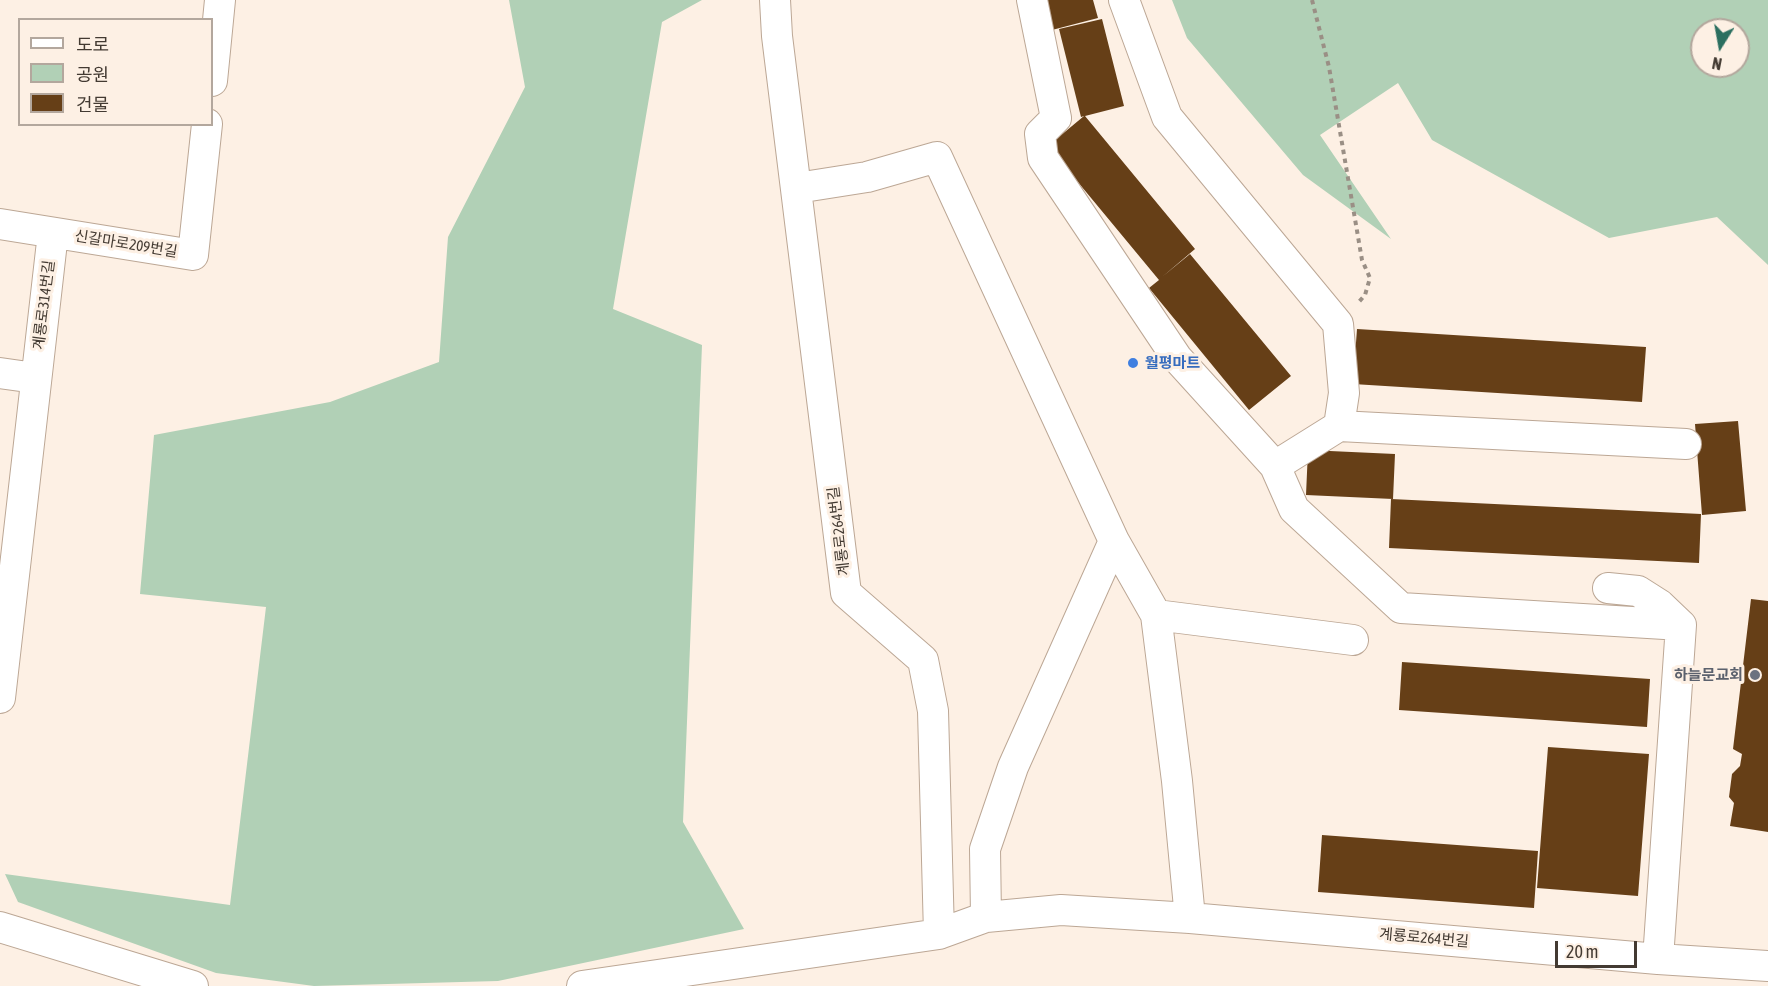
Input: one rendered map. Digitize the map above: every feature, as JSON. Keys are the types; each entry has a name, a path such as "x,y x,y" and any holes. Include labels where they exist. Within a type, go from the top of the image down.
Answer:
{"street":[{"path":"213,71 220,0"},
{"name":"계룡로264번길","path":"775,0 777,36 846,593 922,660 933,711 939,934 986,917 1061,910 1190,918 1658,959 1693,974 1768,966"},
{"path":"1032,0 1056,118 1040,134 1043,158 1177,358 1275,466 1294,509 1401,608 1680,625"},
{"path":"1124,0 1167,117 1338,324 1344,393 1339,426"},
{"name":"신갈마로209번길","path":"0,224 193,255 207,126"},
{"path":"797,188 867,177 937,157 1114,541 1156,615 1177,781 1190,918"},
{"name":"계룡로314번길","path":"0,698 10,502 35,378 53,233"},
{"path":"0,373 35,378"},
{"path":"1275,466 1339,426 1686,444"},
{"path":"986,917 984,849 1013,767 1114,541"},
{"path":"1608,588 1638,591 1660,605 1680,625 1658,959"},
{"path":"1156,615 1353,640"},
{"path":"0,927 194,986"},
{"path":"582,986 939,934"}],"path":[{"path":"1312,0 1329,68 1362,260 1370,279 1365,295 1338,324"}],"green space":[{"path":"509,0 702,0 662,22 613,309 702,345 683,822 744,929 498,981 314,986 216,973 18,902 5,874 230,905 266,607 140,594 154,435 330,402 439,362 448,237 525,87"},
{"path":"1172,0 1768,0 1768,265 1717,217 1609,238 1432,140 1398,83 1320,135 1391,239 1303,175 1187,38"}],"building":[{"path":"1044,0 1093,0 1098,18 1052,30"},
{"path":"1102,19 1124,106 1085,116 1195,249 1162,277 1190,254 1291,376 1249,410 1149,288 1159,280 1048,146 1084,116 1081,117 1059,29"},
{"path":"1357,329 1646,347 1642,402 1353,384"},
{"path":"1738,421 1746,511 1702,515 1695,424"},
{"path":"1308,450 1395,454 1393,499 1306,495"},
{"path":"1391,499 1701,514 1699,563 1389,548"},
{"name":"하늘문교회","path":"1751,599 1768,601 1768,832 1730,826 1734,803 1729,797 1732,774 1740,766 1742,754 1733,749"},
{"path":"1402,662 1650,679 1647,727 1399,710"},
{"path":"1548,747 1649,754 1638,896 1537,888"},
{"path":"1322,835 1538,851 1534,908 1318,892"}],"place":[{"name":"월평마트","path":"1133,363"},
{"name":"하늘문교회","path":"1755,675"}]}
